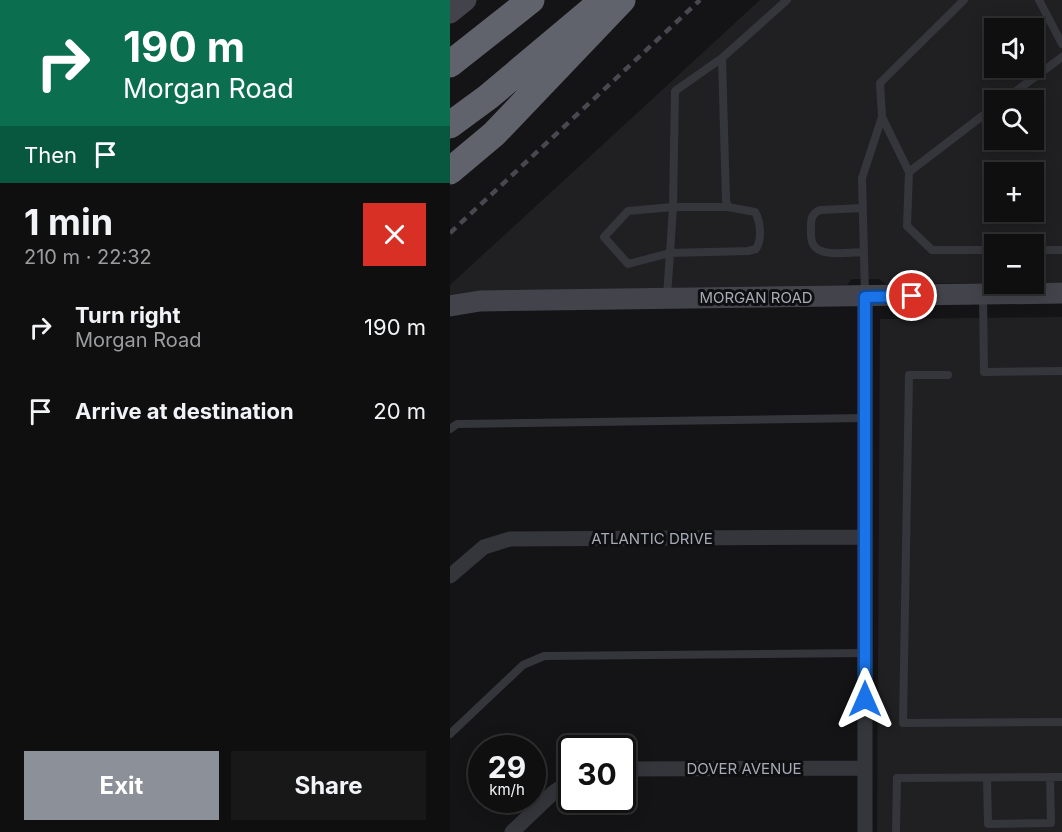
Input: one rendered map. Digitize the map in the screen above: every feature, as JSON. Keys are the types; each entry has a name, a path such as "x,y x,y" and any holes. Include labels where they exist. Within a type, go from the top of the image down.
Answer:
{"highway":[{"path":"450,64 531,0"},
{"path":"450,125 488,97 604,0"},
{"path":"450,171 494,134 622,0"}],"street":[{"path":"450,13 466,0"},
{"name":"MORGAN ROAD","path":"450,306 480,301 1062,293"},
{"path":"865,297 865,832"},
{"name":"ATLANTIC DRIVE","path":"450,576 484,547 510,539 865,537"},
{"name":"DOVER AVENUE","path":"636,769 865,768"},
{"path":"512,832 558,789"}],"lane":[{"path":"667,298 673,207 675,91 722,58 787,0"},
{"path":"865,297 862,178 882,117 880,83 964,0"},
{"path":"1039,0 1062,44"},
{"path":"1017,90 1062,57"},
{"path":"722,58 728,207"},
{"path":"909,172 984,116"},
{"path":"882,117 909,172 907,226 932,250 984,250"},
{"path":"673,207 728,207 755,212 759,219 759,242 756,249 670,253 628,264 604,237 628,211 673,207"},
{"path":"863,208 820,210 811,218 812,243 816,249 824,252 864,252"},
{"path":"1044,250 1062,250"},
{"path":"983,295 984,372 1062,371"},
{"path":"948,375 909,375 903,723 1062,722"},
{"path":"450,429 466,424 865,418"},
{"path":"450,734 523,666 544,656 865,653"},
{"path":"987,778 988,824 1051,823 1050,777"},
{"path":"896,832 897,778 1062,777"}],"shaded area":[{"path":"760,0 1062,0 1062,282 1044,282 1044,234 984,234 984,283 886,284 879,279 852,279 847,285 489,291 450,298 450,285"},
{"path":"1062,317 1062,832 877,832 880,319"}],"railway":[{"path":"450,233 700,0"}],"route":[{"path":"865,699 865,297 912,296"}]}
